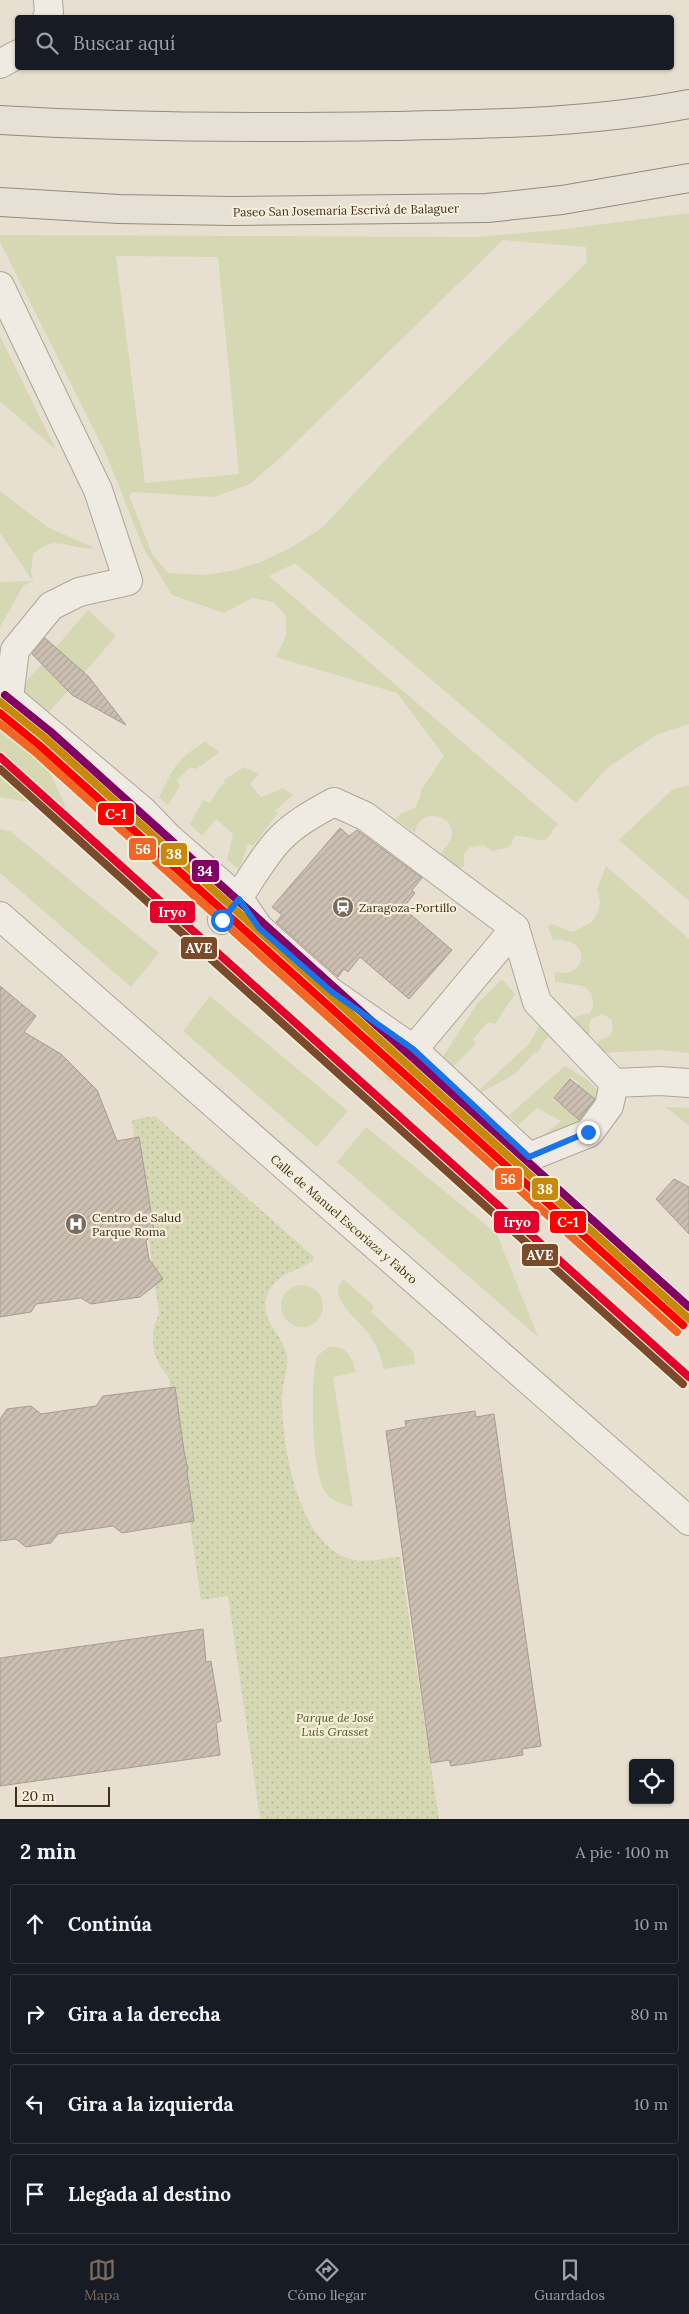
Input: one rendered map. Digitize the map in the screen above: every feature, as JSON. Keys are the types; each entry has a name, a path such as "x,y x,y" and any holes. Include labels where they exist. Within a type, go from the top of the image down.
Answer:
{"main road":[{"path":"0,120 88,126 190,128 443,125 592,119 689,104"},
{"name":"Paseo San Josemaría Escrivá de Balaguer","path":"0,202 109,209 231,212 486,208 562,200 689,178"}],"street":[{"path":"48,0 48,15"},
{"path":"0,286 98,490 128,581 79,592 51,606 15,650 9,698 135,805 168,837 239,899 259,928 406,1059 529,1157 588,1132 609,1106 614,1083"},
{"path":"222,920 239,899 278,841 306,817 334,802 365,816 515,928 537,1002 614,1083 660,1081 689,1083"},
{"name":"Calle de Manuel Escoriaza y Fabro","path":"0,916 689,1521"},
{"path":"406,1059 515,928"}],"green space":[{"path":"689,213 689,724 656,735 607,768 576,803 295,563 269,576 558,824 545,841 515,835 510,847 492,851 483,845 470,847 464,854 464,866 456,870 440,855 452,837 449,823 439,817 428,816 420,822 415,833 396,819 400,814 415,808 421,790 444,756 397,693 276,657 286,636 286,616 274,602 252,598 224,613 172,595 144,549 106,454 0,242 0,235 477,237 557,230","holes":["503,240 586,247 587,262 392,453 322,528 290,548 261,562 231,571 204,575 168,573 152,554 129,495 133,492 214,497 250,484 281,457","116,256 218,257 239,474 145,483"]},
{"path":"0,336 56,450 0,401"},
{"path":"0,491 47,527 95,548 56,543 41,548 33,554 31,572 33,581 0,533"},
{"path":"33,581 23,586 0,627 0,582"},
{"path":"88,610 116,636 84,673 49,667 55,678 68,691 46,715 20,689"},
{"path":"0,712 15,741 46,765 67,809 0,797"},
{"path":"205,742 220,752 196,769 190,767 177,780 180,786 168,805 159,798 176,765 181,759"},
{"path":"244,767 259,774 250,784 261,797 283,788 293,795 275,811 278,813 253,846 248,844 239,869 227,860 233,834 216,819 202,836 190,824 203,800 210,803 219,788 225,783 224,780"},
{"path":"689,785 689,901 619,840 672,790"},
{"path":"0,829 10,831 159,953 131,987 0,873"},
{"path":"606,866 689,939 689,1053 660,1050 600,1053 597,1048 599,1039 610,1036 613,1027 611,1019 602,1014 591,1019 589,1025 590,1033 586,1040 568,1019 590,1013 593,998 584,986 555,982 555,972 566,972 575,969 580,964 581,957 580,950 575,944 553,940 548,927 551,924 573,932 592,922 598,912 600,902 597,889"},
{"path":"502,979 515,994 495,1024 488,1022 473,1039 476,1044 454,1066 443,1057 476,1005"},
{"path":"210,996 348,1111 317,1147 183,1031"},
{"path":"540,1024 550,1033 537,1053 535,1052 515,1074 482,1092 480,1089 529,1044"},
{"path":"565,1066 589,1081 608,1102 596,1119 581,1134 569,1141 567,1136 545,1149 536,1141 561,1121 537,1108 518,1125 509,1115","holes":["572,1077 579,1083 560,1105 553,1099","594,1099 600,1104 582,1124 577,1118"]},
{"path":"666,1107 689,1108 689,1126"},
{"name":"Parque de José Luis Grasset","path":"155,1116 314,1257 313,1261 276,1281 268,1293 265,1303 268,1319 281,1340 287,1356 282,1401 285,1442 290,1466 296,1490 305,1513 316,1533 330,1548 353,1560 366,1561 400,1557 439,1819 260,1819 228,1596 201,1600 169,1378 155,1355 153,1339 159,1313 132,1120"},
{"path":"366,1127 497,1234 538,1337 337,1162"},
{"path":"343,1279 374,1306 371,1312 413,1351 415,1364 384,1369 378,1352 366,1330 341,1301 338,1288"},
{"path":"302,1285 317,1291 323,1306 317,1321 302,1327 287,1321 281,1306 287,1291"},
{"path":"329,1347 344,1350 350,1357 356,1372 333,1377 353,1507 328,1496 321,1482 317,1467 313,1426 313,1385 317,1356"}],"building":[{"path":"45,638 89,677 126,725 72,695 32,654"},
{"path":"340,828 349,836 357,830 422,878 412,890 415,893 403,908 452,950 409,999 360,957 348,972 344,969 338,977 276,922 282,915 272,907"},
{"name":"Centro de Salud Parque Roma","path":"0,986 36,1016 24,1032 61,1054 97,1090 117,1141 139,1137 154,1231 146,1241 149,1259 163,1279 140,1297 91,1304 81,1298 36,1304 31,1312 0,1317"},
{"path":"570,1079 595,1099 579,1120 554,1098"},
{"path":"674,1179 689,1187 689,1234 656,1199"},
{"path":"175,1387 194,1521 122,1533 113,1526 58,1534 51,1543 26,1547 16,1539 0,1541 0,1419 7,1409 31,1406 41,1414 96,1406 103,1396"},
{"path":"475,1411 476,1417 494,1414 541,1746 522,1749 523,1755 451,1766 449,1760 431,1763 386,1431 406,1427 405,1421"},
{"path":"203,1629 206,1662 211,1661 221,1721 216,1723 220,1755 0,1786 0,1658"}],"transit line":[{"name":"34","path":"5,695 51,732 689,1307"},
{"name":"38","path":"0,702 45,738 689,1319"},
{"name":"C-1","path":"0,713 39,745 683,1325"},
{"name":"56","path":"0,724 34,751 677,1332"},
{"name":"Iryo","path":"0,757 689,1377"},
{"name":"AVE","path":"0,769 683,1384"}],"place":[{"name":"Zaragoza-Portillo","path":"343,907"},
{"name":"Centro de Salud Parque Roma","path":"76,1224"}],"route":[{"path":"222,920 239,899 259,928 332,992 413,1049 529,1157 570,1142 588,1132"}]}
